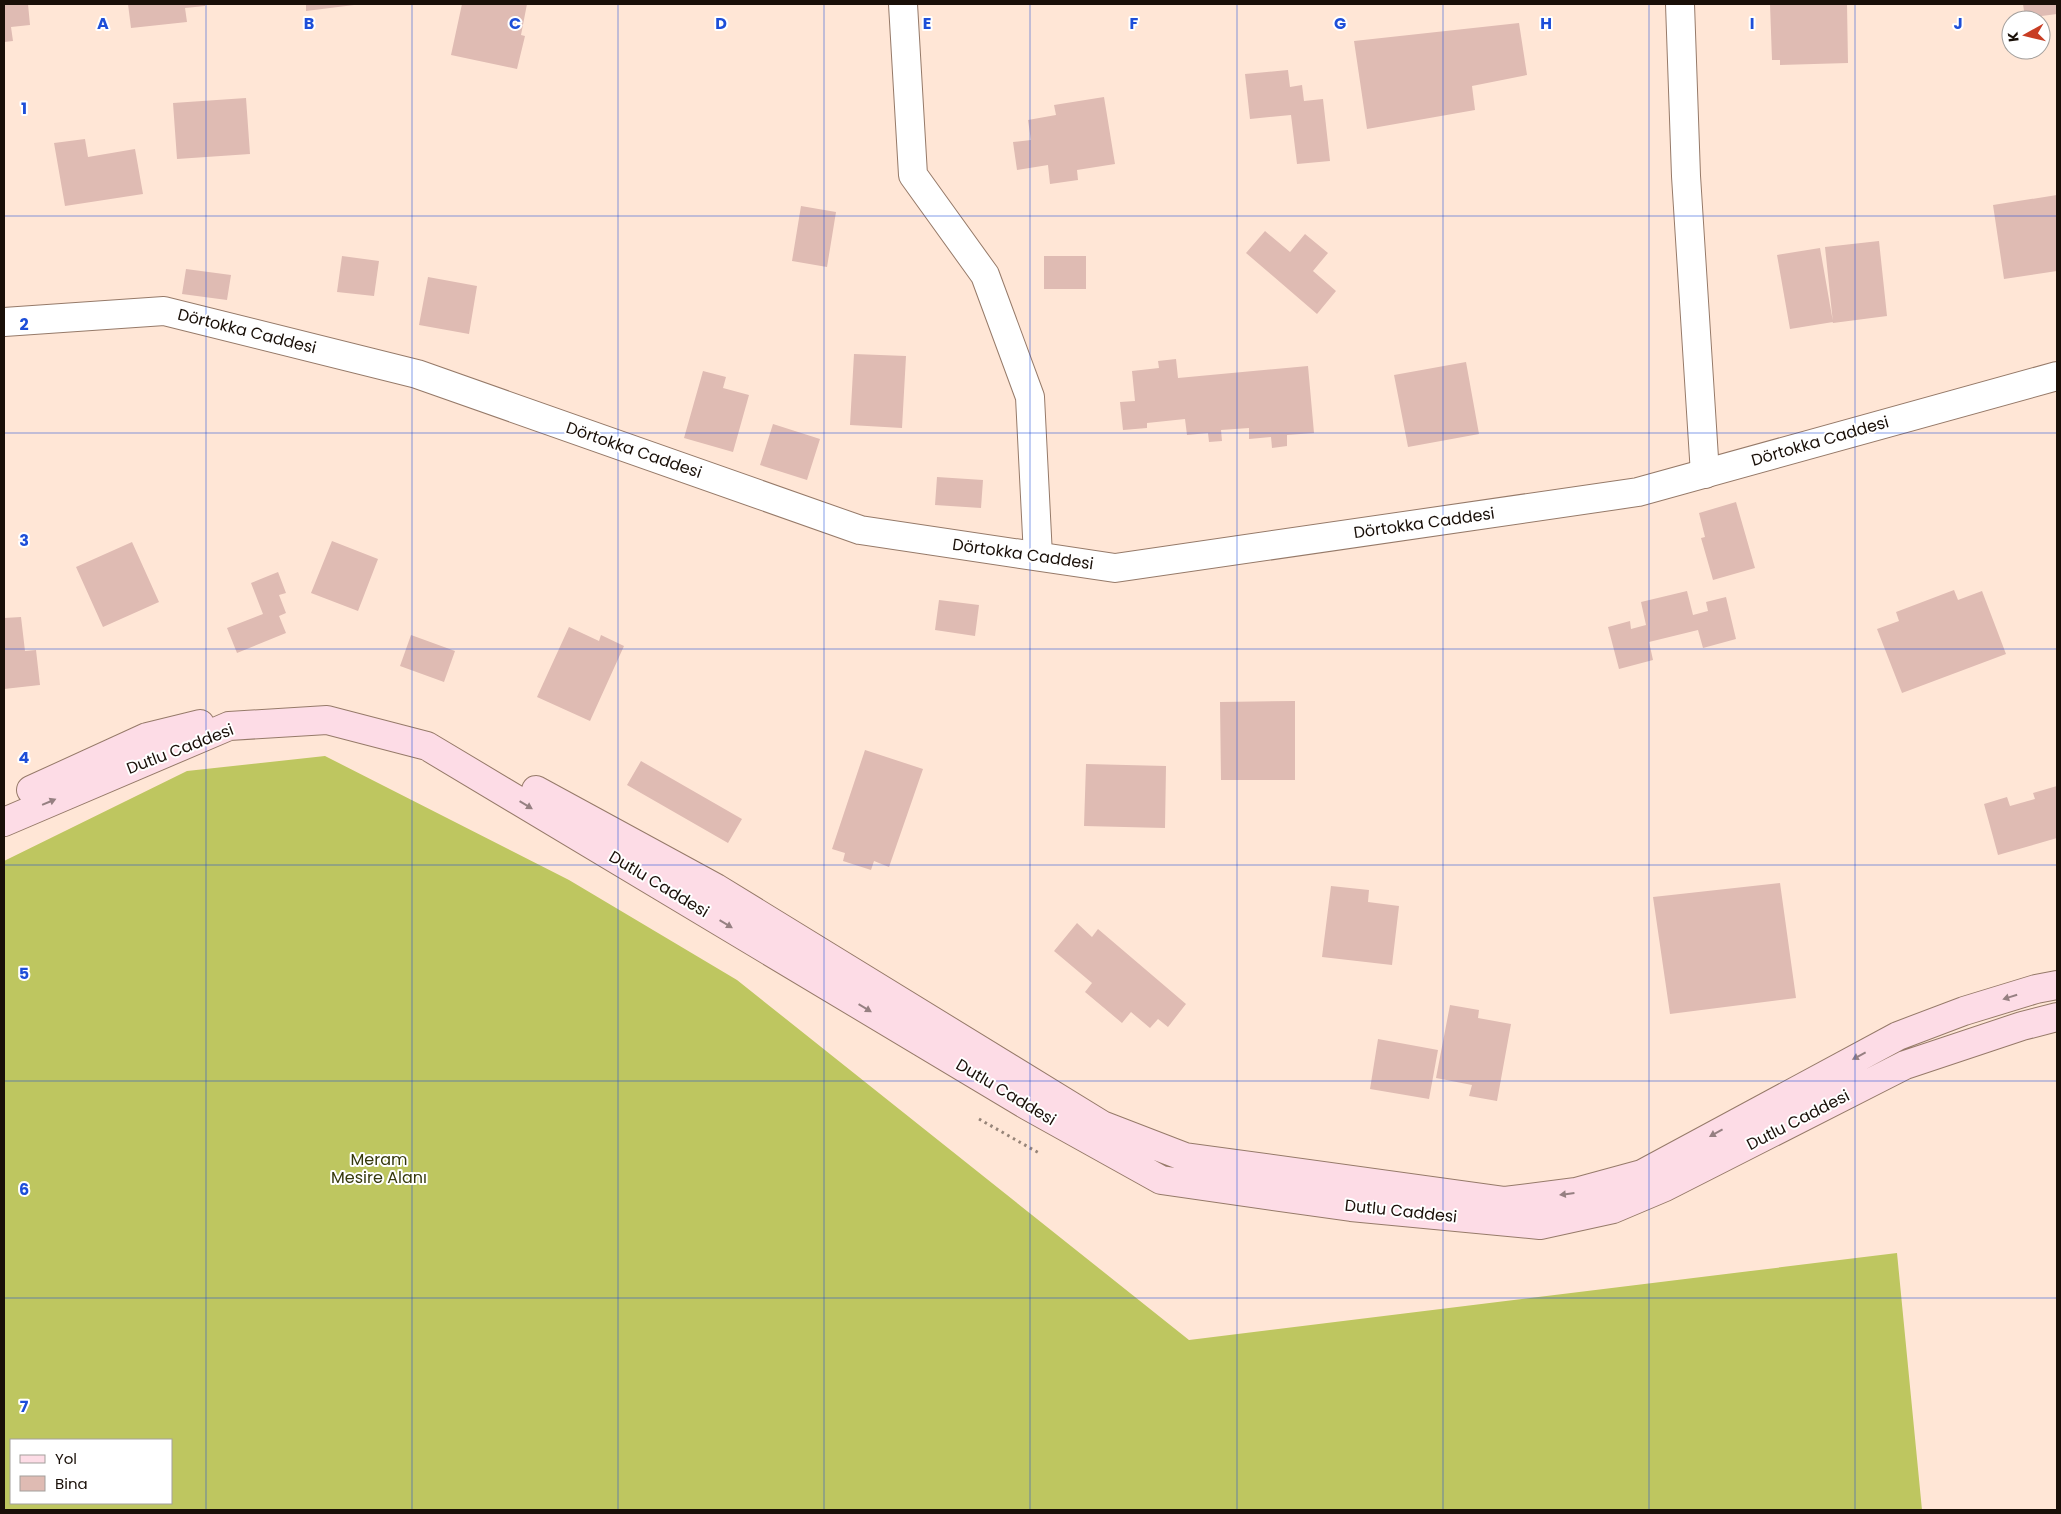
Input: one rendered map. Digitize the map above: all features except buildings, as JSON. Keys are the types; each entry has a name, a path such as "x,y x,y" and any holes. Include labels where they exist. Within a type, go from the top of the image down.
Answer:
{"main road":[{"name":"Dutlu Caddesi","path":"4,803 147,737 200,724 251,714 327,712 378,721 448,742 716,888 1102,1125 1185,1157 1505,1201 1576,1192 1642,1174 1898,1036 1964,1011 2036,989 2057,985"},
{"name":"Dutlu Caddesi","path":"4,822 229,726 327,720 427,746 1028,1106 1161,1180 1351,1207 1540,1225 1613,1210 1665,1187 1904,1065 2022,1026 2057,1017"}],"street":[{"path":"903,4 913,174 985,275 1030,397 1038,556"},
{"path":"1680,4 1686,176 1704,474"},
{"name":"Dörtokka Caddesi","path":"4,322 164,310 418,374 860,530 1115,568 1638,492 2057,376"}],"path":[{"path":"974,1116 1042,1155"}],"green space":[{"name":"Meram Mesire Alanı","path":"325,756 569,880 737,980 1189,1340 1897,1253 1922,1510 4,1510 4,861 187,771"}]}
